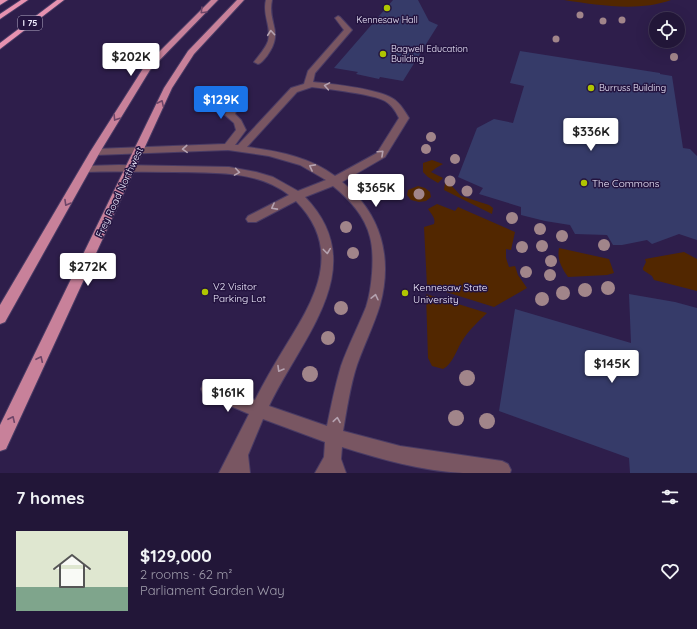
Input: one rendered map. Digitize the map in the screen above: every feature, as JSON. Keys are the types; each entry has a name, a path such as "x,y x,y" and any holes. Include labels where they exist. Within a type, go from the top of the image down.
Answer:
{"highway":[{"path":"0,4 5,0"},
{"path":"0,17 25,0"},
{"name":"I 75","path":"0,47 61,0"}],"main road":[{"path":"0,318 95,152 148,69 214,0"},
{"name":"Frey Road Northwest","path":"0,444 168,88 182,65 202,41 241,0"}],"street":[{"path":"258,62 270,44 273,36 267,15 269,0"},
{"path":"308,85 311,73 348,30 338,18"},
{"path":"241,148 289,94 294,90 308,85 320,84 388,99 397,107 404,118 382,155 335,181 296,196 252,219"},
{"path":"228,147 241,130 238,122 230,115 236,100"},
{"path":"95,152 228,147 259,150 293,159 313,167 335,181 364,212 376,237 379,272 373,305 349,366 341,396 334,436 331,468"},
{"path":"86,169 194,169 236,172 271,180 281,184 296,196 312,213 324,233 328,263 326,283 315,310 274,379 239,455 228,473"},
{"path":"209,389 259,411 334,436 386,451 429,460 502,470"},
{"path":"239,455 241,473"}],"shaded area":[{"path":"564,0 671,0 658,4 632,7"},
{"path":"432,160 443,164 431,172 443,178 438,183 423,172 423,163"},
{"path":"445,183 450,184 461,196 489,205 493,208 492,214 444,190"},
{"path":"418,186 425,188 430,192 431,197 426,201 419,202 411,200 407,195 408,190"},
{"path":"437,204 455,211 458,207 515,232 511,250 506,249 506,258 509,267 515,266 518,275 527,288 494,307 427,286 424,227 434,224 434,218 428,209"},
{"path":"559,248 609,259 614,273 607,275 568,277 560,263"},
{"path":"684,252 697,259 697,291 654,280 652,276 643,270 646,262 645,259"},
{"path":"426,294 487,313 466,335 450,363 443,369 432,366 428,358"}],"building":[{"name":"Bagwell Education Building","path":"393,0 418,0 429,21 438,25 403,81 380,77 379,79 356,74 358,72 334,68"},
{"name":"The Commons","path":"520,51 672,76 683,148 690,149 697,156 697,240 679,234 652,244 647,240 622,245 613,245 607,235 575,234 570,225 521,215 521,207 479,194 483,188 458,177 477,128 494,119 513,123 524,86 510,83"},
{"path":"629,294 675,302 697,308 697,473 630,473 629,458 499,411 515,309 631,343"}],"place":[{"name":"Kennesaw Hall","path":"387,8"},
{"name":"Bagwell Education Building","path":"383,54"},
{"name":"Burruss Building","path":"591,88"},
{"name":"The Commons","path":"584,183"},
{"name":"V2 Visitor Parking Lot","path":"205,292"},
{"name":"Kennesaw State University","path":"405,293"}]}
